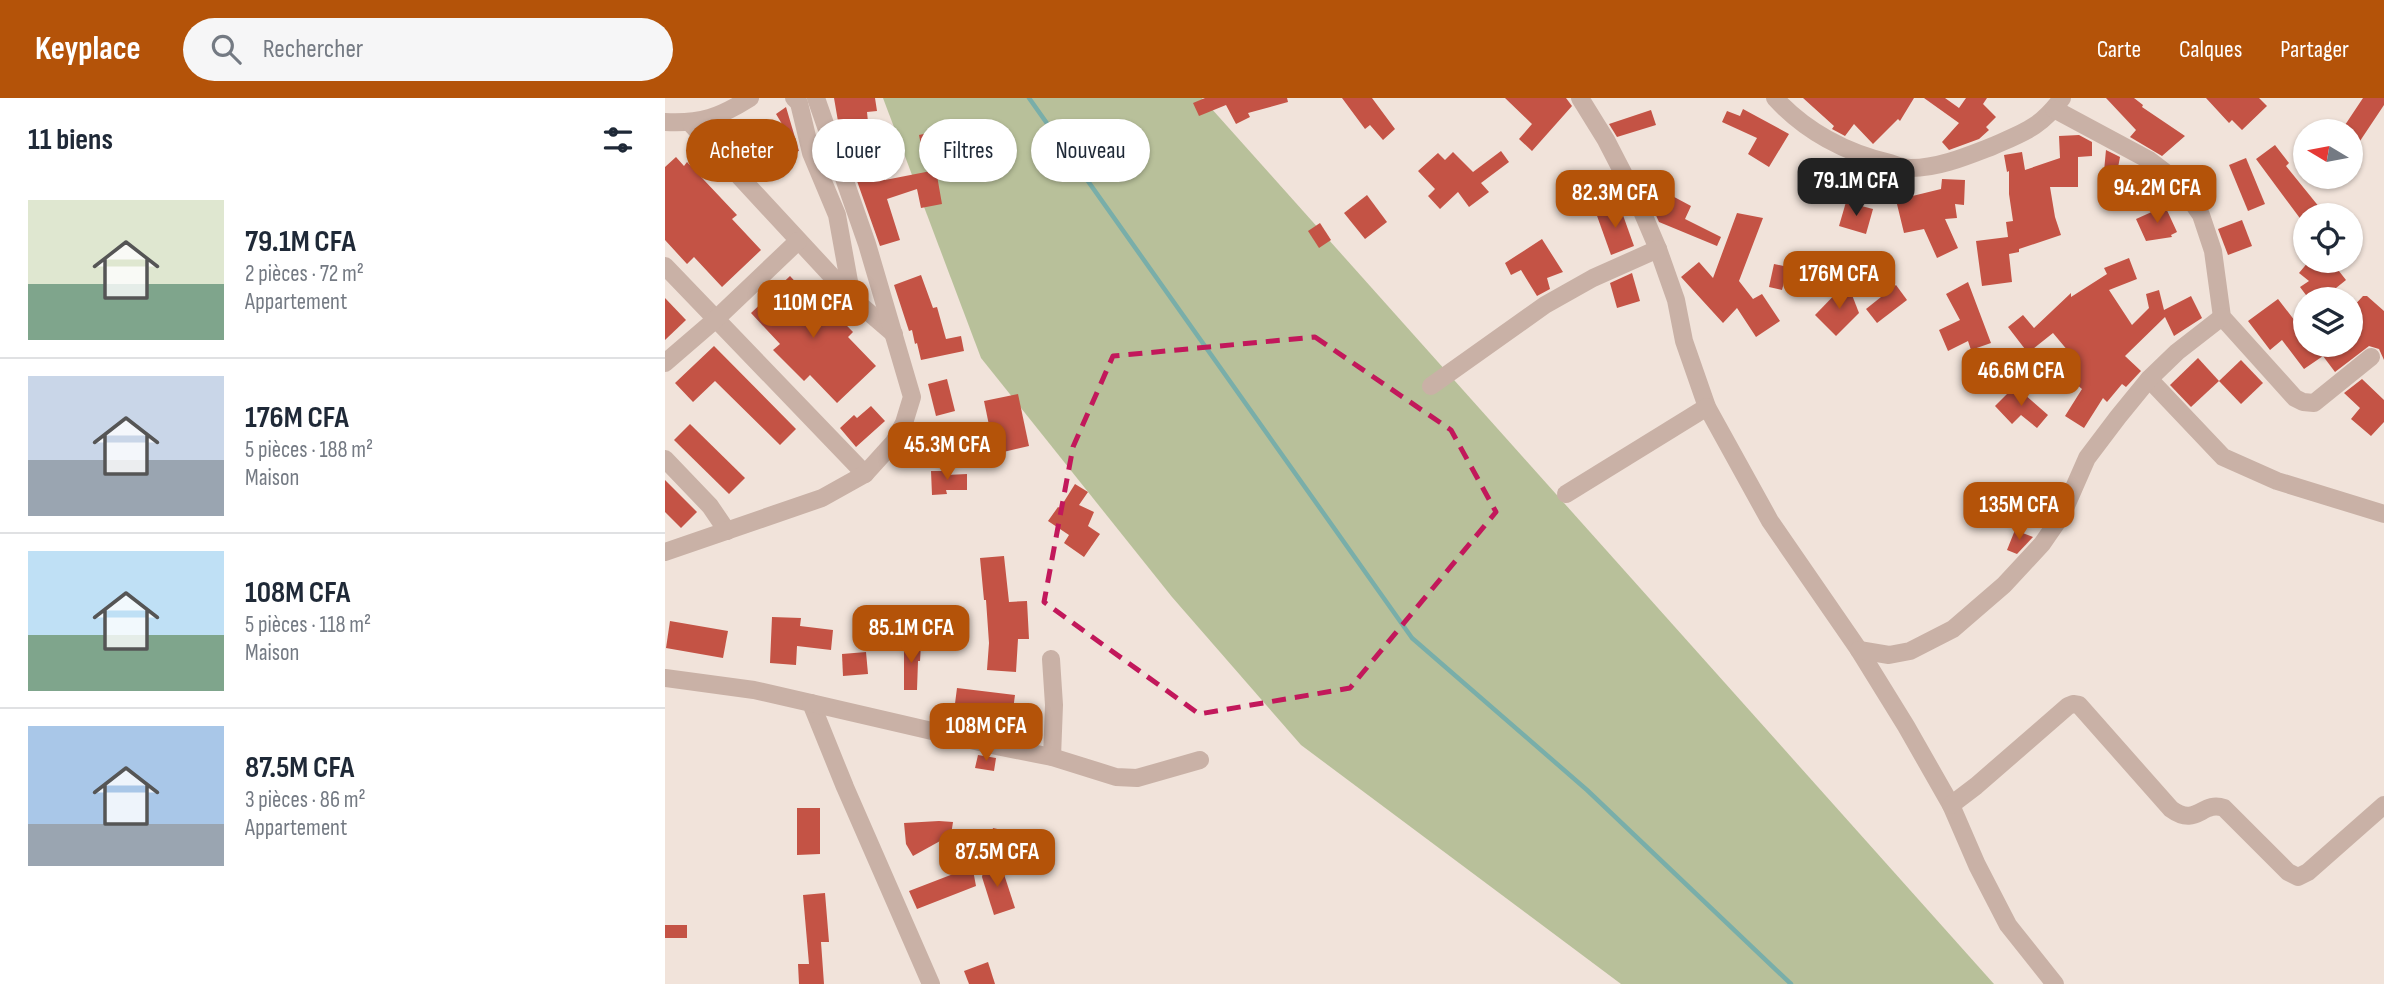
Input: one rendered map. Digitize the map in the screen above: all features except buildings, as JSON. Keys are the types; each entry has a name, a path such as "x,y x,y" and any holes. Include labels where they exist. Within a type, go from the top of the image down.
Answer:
{"street":[{"path":"707,119 727,113 750,98"},
{"path":"794,98 799,103 811,153 837,215 852,298"},
{"path":"665,552 822,498 865,474 894,442 904,423 912,397 867,244 816,98"},
{"path":"1580,98 1606,140 1658,248 1676,300 1684,341 1707,407 1770,521 1859,650 1951,805 1977,865 2008,925 2055,984"},
{"path":"1775,98 1787,111 1819,135 1864,157 1910,168 1954,161 2033,129 2058,104 2149,160 2179,183 2201,215 2213,251 2222,317 2295,398 2314,403 2371,357"},
{"path":"665,122 686,124"},
{"path":"744,182 852,298 894,334"},
{"path":"665,363 716,319 798,240"},
{"path":"1431,386 1545,305 1593,278 1658,248"},
{"path":"665,266 865,474"},
{"path":"1859,650 1889,655 1910,651 1954,629 2004,585 2042,544 2062,515 2087,458 2149,379 2177,352 2222,317"},
{"path":"2149,379 2223,457 2277,481 2384,514"},
{"path":"1566,494 1707,407"},
{"path":"665,459 710,506 727,531"},
{"path":"1051,659 1052,757"},
{"path":"665,678 754,690 1052,757 1117,777 1137,778 1199,760"},
{"path":"811,703 932,984"},
{"path":"1951,805 2073,704 2078,705 2180,816 2189,817 2213,806 2224,808 2288,872 2298,877 2308,872 2384,805"}],"highlighted area":[{"path":"1315,337 1451,430 1496,512 1350,688 1199,714 1044,602 1073,447 1113,356"}],"green space":[{"path":"883,98 1202,98 1994,984 1621,984 1301,745 1172,597 981,358 905,156 905,119 891,119"}],"waterway":[{"path":"1029,98 1412,638 1587,790 1791,984"}]}
